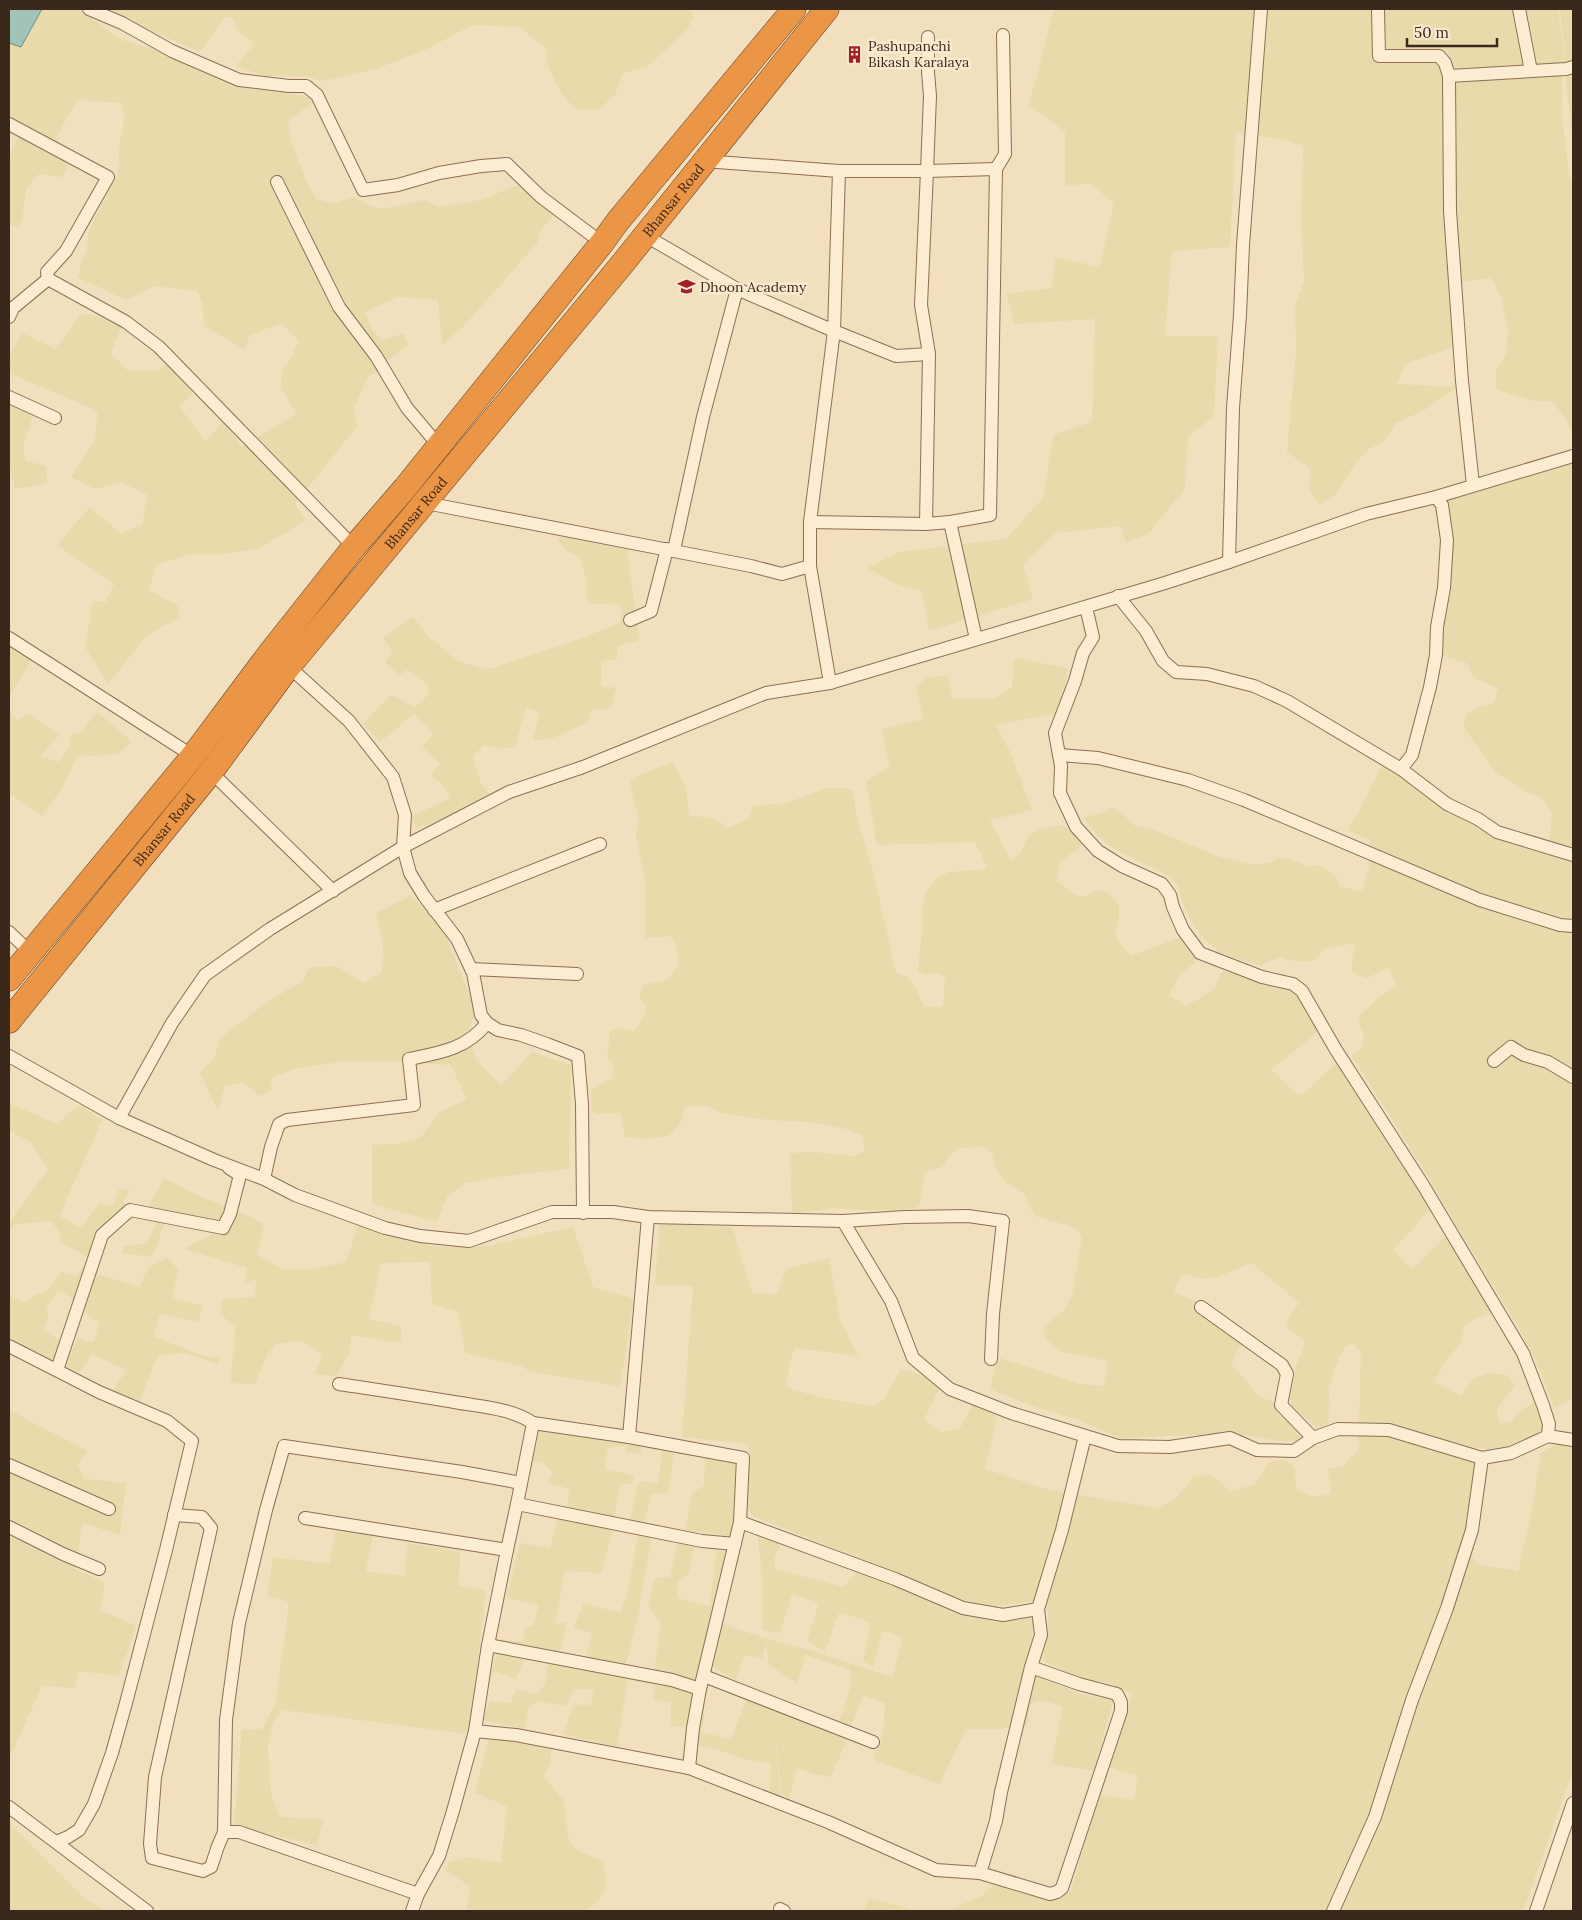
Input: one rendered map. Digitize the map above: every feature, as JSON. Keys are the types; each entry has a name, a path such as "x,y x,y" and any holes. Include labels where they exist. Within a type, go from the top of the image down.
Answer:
{"highway":[{"name":"Bhansar Road","path":"9,1021 211,772 280,659 354,547 439,446 602,243 618,220 794,9"},
{"name":"Bhansar Road","path":"9,979 193,756 280,659 426,503 646,236 827,9"}],"street":[{"path":"90,9 122,23 172,51 239,80 289,86 306,86 317,95 362,190 398,185 439,173 481,166 508,164 542,197 602,243"},
{"path":"1229,562 1233,408 1260,9"},
{"path":"1378,9 1379,56 1439,56 1445,63 1449,76 1450,211 1462,381 1473,485"},
{"path":"1520,9 1531,70"},
{"path":"810,522 926,524 990,515 996,169 1005,154 1002,35"},
{"path":"926,524 929,354 921,305 930,96 928,38"},
{"path":"1449,76 1573,67"},
{"path":"9,124 108,177 66,251 47,272 48,279"},
{"path":"704,161 839,171 927,172 996,169"},
{"path":"830,683 810,566 810,522 834,331 839,171"},
{"path":"277,182 339,307 376,356 407,408 439,446"},
{"path":"646,236 737,289 834,331 896,356 929,354"},
{"path":"10,310 48,279"},
{"path":"48,279 126,322 159,347 354,547"},
{"path":"630,620 651,611 671,550 702,417 737,289"},
{"path":"9,397 55,418"},
{"path":"119,1118 172,1023 205,975 270,929 403,847 509,792 583,766 766,693 830,683 1086,607 1229,562 1366,514 1436,497 1573,456"},
{"path":"1401,769 1412,755 1430,688 1436,655 1437,628 1444,588 1447,540 1442,505 1436,497"},
{"path":"426,503 671,550 782,574 810,566"},
{"path":"950,522 976,639"},
{"path":"1118,596 1146,630 1163,661 1176,672 1207,674 1254,686 1287,701 1401,769 1447,804 1478,819 1497,832 1573,855"},
{"path":"1086,607 1093,638 1083,653 1075,681 1055,733 1061,766 1060,793 1076,827 1098,851 1122,866 1162,884 1170,895 1183,930 1200,953 1262,976 1293,984 1302,991 1336,1050 1423,1185 1523,1353 1549,1424 1548,1436"},
{"path":"9,638 193,756"},
{"path":"280,659 348,721 393,777 405,815 403,847 410,873 434,910 457,939 471,969 481,1014 488,1023 498,1030 521,1035 578,1056 582,1104 583,1213"},
{"path":"1059,755 1098,758 1188,780 1244,800 1480,900 1560,925 1573,926"},
{"path":"211,772 333,891"},
{"path":"434,910 600,844"},
{"path":"9,932 30,952"},
{"path":"471,969 578,974"},
{"path":"264,1179 271,1147 279,1124 287,1120 414,1105 409,1059 446,1051 478,1035 488,1023"},
{"path":"1494,1061 1511,1047 1524,1054 1548,1062 1573,1077"},
{"path":"9,1056 119,1118 214,1160 264,1179 295,1195 385,1228 420,1236 469,1241 552,1212 613,1212 648,1217 843,1221 959,1216 1002,1221 993,1314 991,1359"},
{"path":"57,1370 102,1235 130,1210 223,1228 230,1214 240,1175 214,1160"},
{"path":"629,1437 648,1217"},
{"path":"843,1221 891,1301 913,1358 950,1389 1010,1412 1118,1446 1170,1447 1230,1438 1257,1450 1294,1451 1313,1438 1338,1430 1389,1430 1482,1458 1511,1453 1548,1436 1573,1440"},
{"path":"1201,1307 1282,1365 1287,1374 1281,1405 1313,1438"},
{"path":"9,1346 99,1392 168,1421 192,1441 126,1703 94,1804 80,1830 56,1842"},
{"path":"339,1384 489,1408 522,1416 533,1423 629,1437 743,1458 740,1522 700,1689 688,1768"},
{"path":"412,1911 418,1894 438,1856 453,1811 475,1731 488,1645 533,1423"},
{"path":"980,1874 996,1821 1001,1792 1031,1667 1041,1635 1038,1609 1062,1530 1085,1436"},
{"path":"174,1514 202,1517 211,1528 155,1777 150,1844 152,1858 203,1871 211,1867 224,1832 226,1720 239,1623 266,1510 284,1446 462,1472 521,1483"},
{"path":"1333,1911 1375,1817 1412,1700 1450,1599 1472,1530 1482,1458"},
{"path":"9,1465 109,1509"},
{"path":"517,1504 702,1541 735,1544"},
{"path":"305,1518 507,1550"},
{"path":"740,1522 886,1576 963,1608 1003,1615 1038,1609"},
{"path":"9,1527 62,1554 99,1569"},
{"path":"488,1645 672,1680 700,1689"},
{"path":"475,1731 516,1735 688,1768 828,1822 936,1870 980,1874 1050,1894 1062,1888 1121,1711 1121,1702 1116,1694 1079,1684 1031,1667"},
{"path":"704,1676 873,1742"},
{"path":"1536,1911 1573,1803"},
{"path":"9,1807 147,1911"},
{"path":"224,1832 239,1832 418,1894"}],"shaded area":[{"path":"42,9 80,9 119,39 166,53 257,88 320,99 289,119 291,142 308,185 316,199 335,204 349,198 359,199 366,204 381,209 425,200 439,207 485,199 507,189 522,185 557,210 541,230 537,243 463,327 442,345 438,300 397,297 365,312 372,329 382,341 404,333 408,345 368,377 354,407 357,426 295,504 306,521 259,548 226,554 190,554 156,565 149,590 177,605 180,617 147,635 108,684 85,647 93,601 106,602 114,584 57,545 90,507 121,534 142,524 148,495 121,482 96,489 71,477 95,440 98,411 9,373 9,357 22,333 55,349 82,313 123,323 111,353 128,371 158,370 166,364 196,389 179,406 206,442 223,421 242,447 296,414 281,388 282,368 289,361 299,341 281,323 250,335 244,349 204,326 203,304 197,291 154,286 126,300 77,277 87,249 88,233 118,173 120,140 125,117 121,103 78,100 56,138 70,158 63,177 39,174 26,188 23,215 19,227 9,225 9,158 19,135 9,113 9,43 21,47"},
{"path":"109,9 690,9 693,18 687,30 647,67 623,73 615,95 598,110 576,110 561,93 548,66 545,47 519,27 472,25 429,48 376,69 322,81 305,76 265,76 236,66 252,47 253,43 236,29 235,21 231,17 224,18 200,52 131,22"},
{"path":"1054,9 1558,9 1566,69 1573,69 1573,145 1565,70 1562,76 1562,114 1569,175 1573,185 1573,431 1553,401 1534,401 1496,389 1496,370 1506,354 1508,333 1501,296 1491,278 1452,283 1450,313 1454,347 1405,364 1397,384 1457,387 1423,411 1395,423 1387,439 1369,449 1356,462 1335,495 1319,505 1309,488 1311,469 1287,452 1296,351 1295,307 1304,281 1301,217 1303,146 1284,140 1236,133 1230,247 1172,251 1165,336 1218,336 1214,417 1188,435 1185,489 1148,534 1126,543 1121,526 1055,533 1023,564 1033,599 929,631 922,591 898,585 867,568 899,552 1006,539 1043,498 1053,435 1092,422 1095,319 1014,324 1007,294 1051,288 1056,257 1099,267 1114,204 1091,183 1065,186 1065,132 1029,105"},
{"path":"1560,9 1573,9 1573,64 1566,66"},
{"path":"9,402 34,412 23,446 26,461 46,466 47,483 15,488 9,465"},
{"path":"1573,455 1573,1391 1571,1399 1554,1408 1535,1358 1520,1330 1431,1181 1352,1056 1362,1048 1364,1032 1359,1026 1360,1015 1376,1000 1397,985 1388,968 1365,979 1351,970 1355,943 1324,949 1315,960 1305,962 1280,957 1260,966 1221,953 1206,941 1190,919 1181,899 1178,885 1171,877 1111,847 1097,835 1084,818 1107,811 1112,807 1123,814 1135,826 1154,830 1220,857 1256,865 1272,862 1278,857 1291,859 1309,867 1320,865 1337,878 1340,887 1362,891 1369,867 1370,840 1347,830 1360,810 1385,760 1453,803 1498,828 1549,848 1552,814 1545,801 1538,796 1526,792 1495,772 1463,726 1467,714 1481,706 1494,703 1498,688 1474,678 1467,663 1439,655 1446,496"},
{"path":"564,535 627,546 639,640 617,646 617,659 601,661 601,686 616,688 611,708 591,710 589,722 550,739 533,740 540,712 526,707 515,747 500,749 484,745 473,756 481,784 490,794 438,821 417,828 410,817 451,798 440,782 431,775 440,764 422,746 434,733 414,714 380,742 363,724 392,695 415,707 427,696 429,685 407,670 399,675 385,662 393,652 383,638 413,617 429,637 456,660 482,669 492,668 569,643 620,623 622,614 620,605 587,603 586,578 580,558 565,550 557,540"},
{"path":"10,643 33,657 9,697 9,647"},
{"path":"1014,658 1067,668 1062,712 996,725 1010,752 1032,810 990,820 1011,861 1021,853 1028,835 1041,829 1058,825 1073,828 1083,843 1076,851 1060,861 1057,881 1072,893 1085,897 1094,890 1107,892 1119,904 1119,921 1115,934 1119,943 1131,956 1178,938 1192,944 1198,954 1195,963 1180,974 1169,995 1185,1005 1199,999 1214,988 1223,971 1242,973 1295,987 1321,1029 1271,1070 1298,1095 1307,1091 1342,1058 1434,1205 1393,1250 1412,1269 1450,1232 1494,1311 1477,1318 1464,1327 1461,1342 1442,1367 1435,1382 1461,1396 1473,1379 1487,1373 1507,1375 1515,1385 1497,1409 1497,1418 1502,1424 1512,1421 1518,1412 1537,1401 1547,1428 1533,1438 1513,1445 1489,1449 1465,1446 1438,1437 1389,1426 1359,1424 1361,1352 1353,1344 1345,1346 1334,1370 1329,1390 1330,1410 1327,1425 1317,1428 1292,1406 1290,1398 1296,1366 1305,1345 1304,1339 1290,1331 1286,1322 1299,1303 1252,1263 1217,1277 1204,1279 1185,1274 1180,1276 1174,1292 1199,1303 1252,1341 1239,1347 1231,1364 1260,1397 1279,1404 1309,1436 1295,1441 1279,1441 1245,1435 1225,1434 1120,1438 1079,1420 1029,1405 990,1389 994,1370 1000,1358 1080,1384 1104,1386 1108,1361 1062,1352 1047,1340 1043,1327 1064,1311 1072,1295 1082,1238 1076,1228 1036,1216 1030,1208 1025,1194 1005,1182 994,1166 993,1154 985,1147 960,1148 949,1156 942,1167 925,1172 919,1207 903,1210 833,1208 792,1214 790,1153 813,1152 854,1156 865,1151 862,1135 846,1129 809,1122 768,1120 722,1113 706,1106 685,1106 681,1122 669,1136 643,1139 625,1137 620,1113 595,1114 591,1108 591,1090 612,1078 613,1064 607,1058 610,1031 619,1028 634,1031 643,1018 647,1005 639,998 643,985 668,980 679,965 676,945 671,936 645,938 645,880 636,836 638,817 630,782 637,776 673,762 686,788 689,816 707,817 722,823 727,828 749,819 753,806 786,803 828,788 853,790 856,814 873,871 896,972 907,977 915,987 924,1006 943,1006 945,978 940,974 926,974 918,971 922,909 926,891 937,877 950,872 988,869 975,842 877,845 866,781 890,767 881,729 924,719 916,687 927,678 948,675 952,699 996,698 1012,687"},
{"path":"9,711 18,720 29,713 59,735 40,756 59,762 69,748 71,734 82,732 96,712 132,741 118,754 77,757 62,788 42,816 9,794"},
{"path":"410,896 440,921 476,1011 470,1026 469,1037 477,1062 501,1085 532,1052 571,1065 569,1169 497,1177 465,1183 447,1197 437,1222 372,1204 372,1145 396,1144 421,1137 439,1112 467,1100 451,1065 398,1062 339,1062 294,1069 271,1078 272,1091 259,1096 244,1083 225,1086 218,1111 200,1073 215,1056 221,1037 266,1003 302,981 310,967 336,966 364,983 382,972 383,943 376,913"},
{"path":"9,1103 57,1124 80,1104 102,1121 59,1216 81,1228 99,1204 113,1206 119,1189 130,1190 123,1203 139,1210 147,1210 164,1178 201,1197 241,1212 264,1224 257,1255 282,1269 315,1269 346,1262 359,1224 434,1247 487,1246 573,1227 593,1287 634,1299 620,1386 531,1372 521,1366 465,1353 458,1312 432,1304 430,1262 381,1263 369,1319 401,1326 402,1343 351,1335 350,1353 336,1376 315,1374 323,1355 302,1341 275,1344 266,1357 255,1384 230,1383 236,1326 219,1314 223,1299 254,1297 257,1278 245,1284 247,1268 184,1249 218,1231 165,1222 152,1257 122,1253 124,1246 146,1243 158,1222 139,1213 133,1220 121,1220 108,1235 95,1273 139,1287 148,1268 168,1257 178,1270 172,1298 203,1306 198,1322 159,1314 154,1337 202,1355 219,1358 218,1364 184,1353 158,1355 138,1404 112,1393 126,1370 92,1354 78,1374 65,1366 78,1338 94,1343 99,1323 84,1312 73,1298 58,1291 46,1307 49,1315 43,1329 61,1341 54,1361 9,1339 9,1298 11,1296 24,1303 33,1296 47,1291 62,1272 76,1276 90,1258 58,1241 61,1236 52,1221 15,1224 9,1231 9,1223 48,1169 31,1142 9,1131"},
{"path":"660,1221 697,1226 732,1227 752,1293 777,1294 786,1269 829,1257 840,1319 858,1356 794,1348 785,1387 818,1397 872,1406 885,1398 901,1369 943,1381 924,1420 942,1432 960,1428 974,1402 997,1417 985,1469 1049,1490 1159,1508 1177,1497 1194,1476 1212,1475 1230,1491 1254,1485 1270,1462 1285,1460 1295,1468 1296,1489 1313,1497 1331,1494 1328,1468 1342,1467 1349,1458 1359,1451 1358,1434 1383,1434 1478,1460 1468,1554 1478,1564 1518,1571 1531,1515 1541,1453 1554,1445 1573,1445 1573,1770 1523,1911 948,1911 981,1897 994,1885 1059,1898 1071,1891 1099,1794 1134,1800 1138,1776 1108,1767 1132,1694 1109,1683 1076,1678 1043,1660 1049,1613 1043,1600 989,1607 975,1603 945,1593 753,1516 746,1507 749,1444 682,1437 693,1286 655,1285"},
{"path":"9,1410 87,1451 77,1465 85,1479 126,1483 120,1535 83,1523 75,1569 105,1583 100,1610 136,1626 119,1676 78,1671 75,1688 42,1686 9,1759"},
{"path":"539,1430 607,1439 737,1462 738,1488 732,1533 730,1536 685,1530 693,1492 704,1486 705,1458 674,1453 668,1494 651,1494 644,1525 630,1521 637,1487 641,1481 658,1483 662,1451 642,1447 640,1454 626,1452 626,1446 608,1447 605,1470 634,1477 632,1484 620,1484 614,1519 566,1510 570,1489 548,1483 552,1472 542,1462 532,1462"},
{"path":"558,1518 613,1530 601,1573 565,1571 555,1624 567,1622 560,1654 586,1658 592,1634 574,1627 584,1603 620,1613 627,1595 638,1534 652,1535 638,1616 625,1666 654,1672 661,1623 648,1606 655,1578 670,1577 678,1540 694,1547 689,1574 678,1581 677,1598 710,1606 716,1552 726,1551 710,1620 892,1677 903,1637 883,1631 873,1667 863,1661 870,1623 839,1613 825,1651 807,1641 819,1603 792,1594 780,1633 763,1630 762,1576 757,1532 783,1542 774,1556 775,1569 844,1587 857,1571 951,1607 1034,1614 1031,1656 1048,1681 1087,1696 1114,1699 1093,1771 1051,1764 1063,1706 1040,1700 1030,1704 1027,1726 997,1729 966,1729 939,1784 874,1760 883,1732 885,1703 863,1695 831,1777 797,1768 789,1800 781,1792 774,1721 780,1796 769,1794 771,1763 745,1759 698,1745 694,1746 688,1728 671,1726 671,1703 653,1699 655,1685 628,1680 617,1747 563,1734 574,1704 588,1706 591,1704 594,1689 574,1689 565,1706 537,1701 528,1709 525,1729 483,1720 490,1701 511,1703 516,1689 537,1694 541,1691 537,1691 545,1685 548,1662 525,1657 516,1679 492,1671 497,1651 495,1639 523,1642 525,1627 533,1626 539,1605 506,1598 520,1543 550,1548","holes":["766,1641 769,1665 797,1683 806,1655 851,1670 851,1685 840,1720 772,1708 748,1695 731,1739 701,1732 705,1714 699,1710 711,1666 736,1680 744,1655 762,1659"]},
{"path":"335,1531 373,1536 366,1571 404,1576 408,1543 460,1552 459,1586 486,1590 469,1734 282,1710 273,1722 268,1748 271,1793 279,1817 324,1819 316,1845 234,1826 242,1730 262,1729 276,1703 289,1602 267,1596 273,1557 330,1564"},
{"path":"489,1737 550,1749 551,1758 544,1777 563,1800 569,1841 575,1849 603,1862 606,1881 604,1891 600,1899 585,1911 466,1911 470,1886 446,1871 449,1862 470,1857 501,1863 507,1806 475,1793"},
{"path":"9,1823 84,1898 107,1911 9,1911"},
{"path":"869,1898 900,1906 911,1911 863,1911"}],"water":[{"path":"9,9 42,9 21,47 9,43"}],"place":[{"name":"Pashupanchi Bikash Karalaya","path":"854,54"},
{"name":"Dhoon Academy","path":"686,287"}]}
